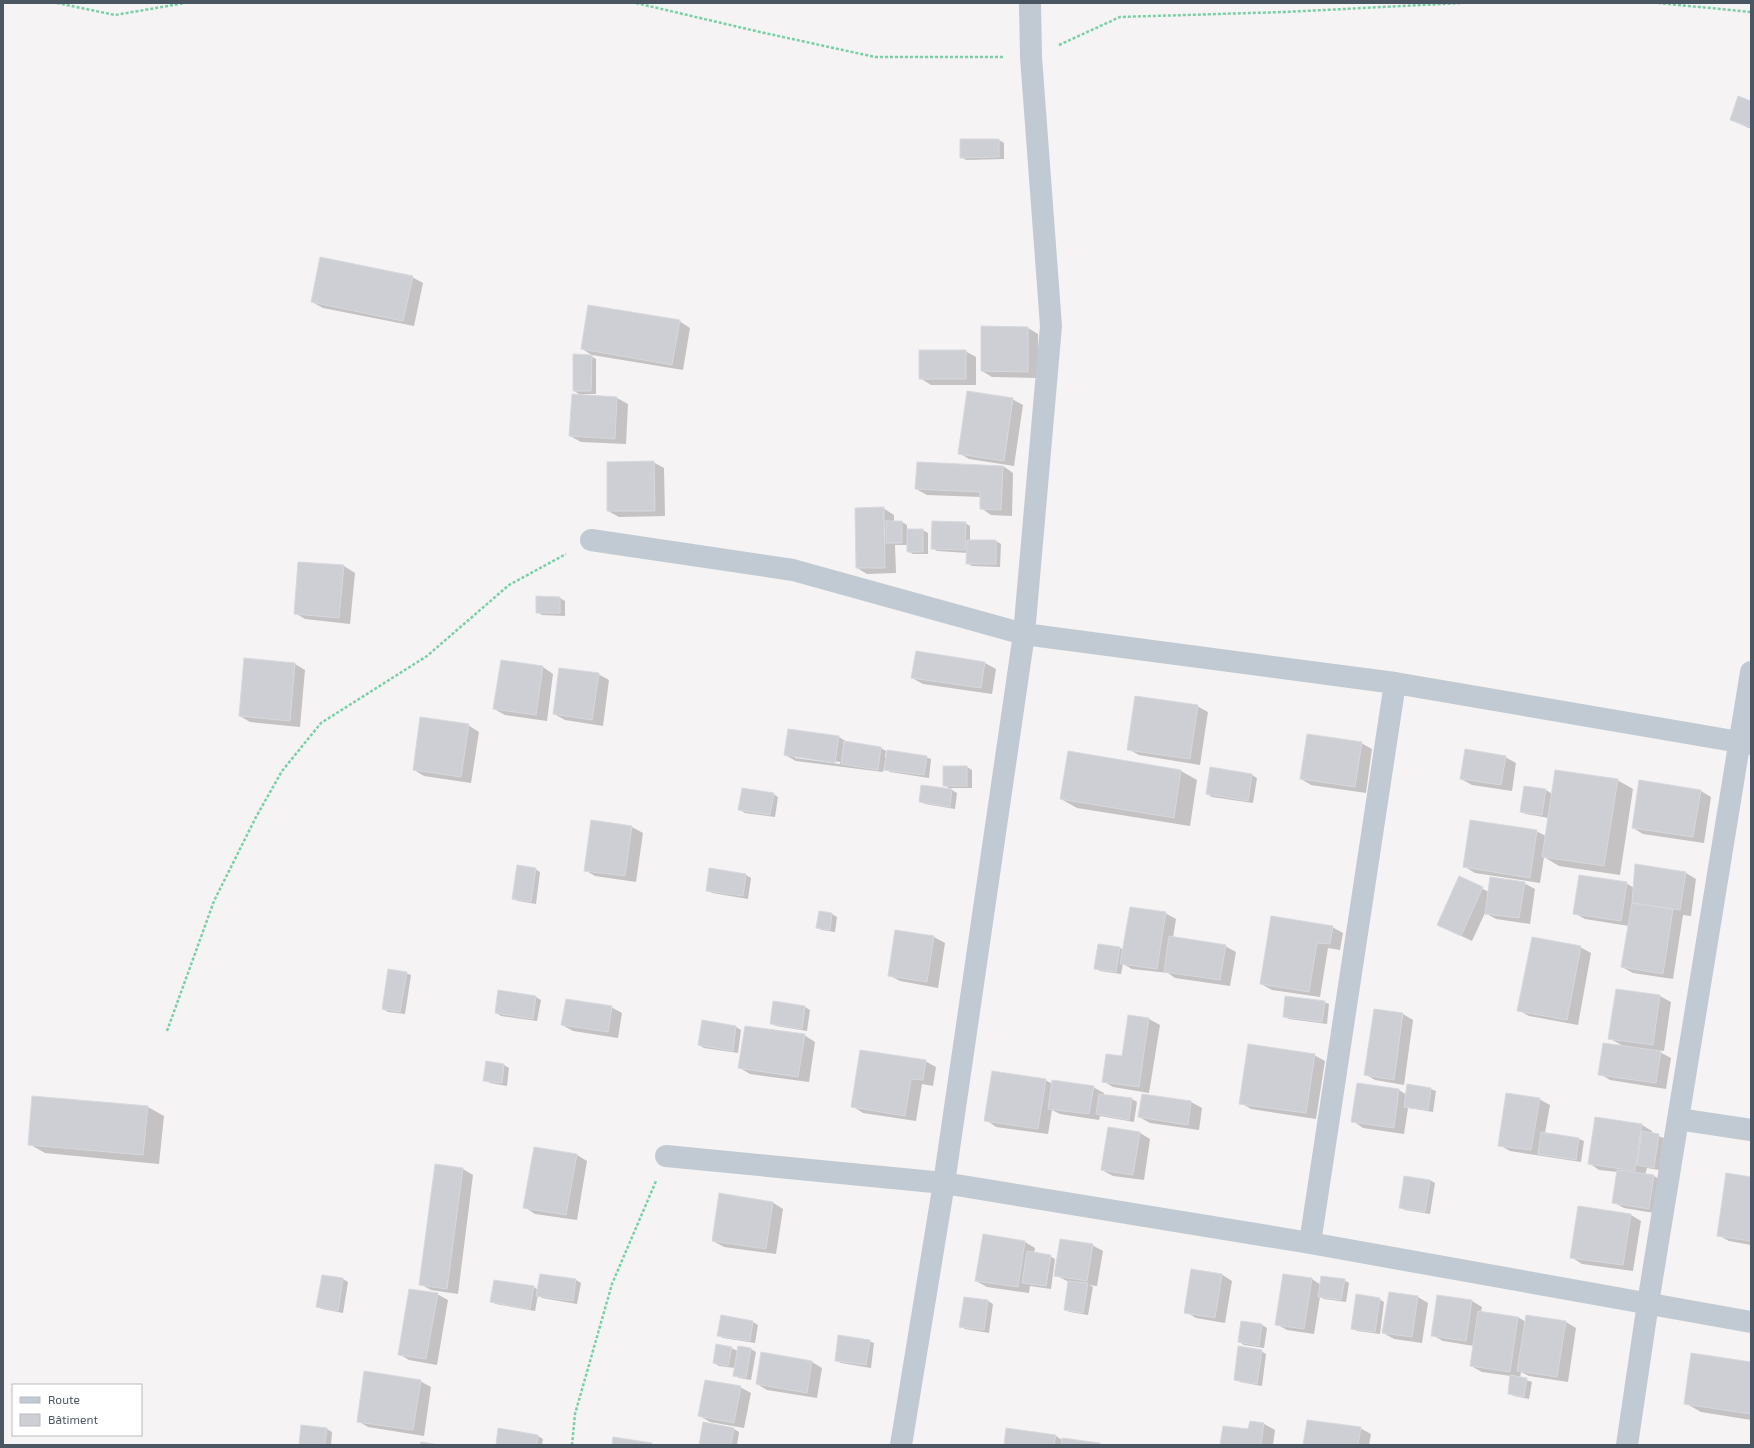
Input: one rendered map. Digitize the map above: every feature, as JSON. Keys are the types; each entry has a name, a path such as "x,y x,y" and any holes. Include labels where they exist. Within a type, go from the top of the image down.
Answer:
{"street":[{"path":"901,1445 944,1183 1024,634 1051,326 1031,57 1030,3"},
{"path":"591,540 793,570 1024,634 1395,683 1745,743"},
{"path":"1627,1445 1648,1302 1678,1119 1745,743 1751,672"},
{"path":"1310,1243 1395,683"},
{"path":"1678,1119 1751,1130"},
{"path":"666,1156 944,1183 1310,1243 1648,1302 1751,1322"}],"path":[{"path":"57,3 115,15 184,3"},
{"path":"1658,3 1751,12"},
{"path":"167,1031 214,901 256,817 282,771 321,723 428,656 509,585 591,540"},
{"path":"572,1445 575,1414 612,1284 666,1156"}],"building":[{"path":"1738,96 1751,101 1751,127 1730,120"},
{"path":"960,139 999,139 999,157 960,158"},
{"path":"320,257 413,276 403,321 311,302"},
{"path":"588,305 680,320 672,365 581,349"},
{"path":"981,326 1028,327 1028,372 981,371"},
{"path":"919,350 966,350 966,379 919,379"},
{"path":"573,354 592,355 591,391 573,391"},
{"path":"967,391 1013,398 1004,461 958,454"},
{"path":"572,394 617,397 615,439 569,436"},
{"path":"654,461 655,511 607,511 607,462"},
{"path":"917,462 1003,466 1001,510 980,509 980,492 915,489"},
{"path":"884,507 885,568 856,568 855,508"},
{"path":"886,521 902,521 902,543 886,543"},
{"path":"932,521 966,522 965,550 931,549"},
{"path":"907,529 923,529 923,552 907,552"},
{"path":"967,540 996,540 996,564 966,564"},
{"path":"298,562 344,565 339,618 294,614"},
{"path":"536,596 560,597 560,613 536,613"},
{"path":"916,651 985,662 981,688 911,678"},
{"path":"244,658 295,663 290,721 239,716"},
{"path":"501,660 543,666 536,715 493,709"},
{"path":"559,668 599,673 592,720 553,714"},
{"path":"1135,696 1198,705 1190,759 1127,750"},
{"path":"420,717 469,724 461,777 413,770"},
{"path":"788,729 839,736 835,763 784,755"},
{"path":"1307,734 1362,742 1355,787 1300,779"},
{"path":"844,741 881,747 878,770 841,764"},
{"path":"1465,749 1506,756 1501,785 1460,779"},
{"path":"887,750 927,756 924,775 884,770"},
{"path":"1068,751 1181,770 1174,818 1060,799"},
{"path":"943,766 967,766 967,786 943,786"},
{"path":"1210,767 1252,774 1248,801 1206,794"},
{"path":"1555,770 1618,779 1604,866 1542,857"},
{"path":"1639,780 1701,790 1693,837 1632,828"},
{"path":"921,785 952,789 950,807 919,802"},
{"path":"1524,786 1546,789 1542,815 1520,812"},
{"path":"742,788 774,793 770,815 738,810"},
{"path":"591,820 632,826 625,876 584,871"},
{"path":"1470,820 1537,830 1530,878 1463,867"},
{"path":"1635,864 1686,872 1680,910 1632,903"},
{"path":"517,865 536,868 531,902 512,899"},
{"path":"709,868 746,874 743,896 706,891"},
{"path":"1579,875 1627,882 1621,921 1573,914"},
{"path":"1459,876 1483,887 1461,936 1437,925"},
{"path":"1490,877 1525,882 1519,918 1485,914"},
{"path":"1632,903 1673,909 1663,974 1621,967"},
{"path":"1130,907 1166,912 1157,969 1120,964"},
{"path":"819,911 832,913 830,930 816,928"},
{"path":"1271,916 1333,926 1330,944 1317,943 1309,992 1260,984"},
{"path":"895,930 934,936 927,982 888,976"},
{"path":"1169,936 1226,945 1220,980 1164,972"},
{"path":"1532,937 1581,946 1567,1020 1517,1011"},
{"path":"1098,944 1120,947 1116,972 1094,969"},
{"path":"388,969 407,972 400,1012 382,1009"},
{"path":"1616,989 1660,995 1653,1045 1608,1039"},
{"path":"498,990 536,996 533,1019 495,1013"},
{"path":"1285,996 1325,1001 1322,1022 1283,1017"},
{"path":"566,999 612,1006 608,1032 561,1025"},
{"path":"773,1001 805,1006 802,1029 770,1024"},
{"path":"1374,1009 1403,1013 1394,1080 1364,1075"},
{"path":"1128,1015 1149,1018 1139,1087 1102,1082 1106,1054 1122,1056"},
{"path":"702,1020 736,1026 733,1051 698,1045"},
{"path":"745,1026 805,1034 798,1077 738,1068"},
{"path":"1603,1043 1661,1051 1656,1083 1598,1075"},
{"path":"1248,1044 1315,1054 1306,1113 1239,1104"},
{"path":"860,1050 926,1060 923,1080 911,1079 905,1116 851,1107"},
{"path":"486,1061 504,1064 502,1083 483,1081"},
{"path":"992,1071 1046,1079 1038,1129 984,1121"},
{"path":"1052,1080 1094,1086 1089,1114 1048,1109"},
{"path":"1357,1083 1399,1089 1394,1128 1351,1122"},
{"path":"1407,1084 1431,1088 1428,1110 1404,1107"},
{"path":"1506,1093 1540,1098 1531,1150 1498,1146"},
{"path":"1099,1094 1132,1098 1129,1120 1096,1114"},
{"path":"1142,1094 1191,1101 1188,1125 1138,1117"},
{"path":"32,1096 148,1106 143,1155 28,1145"},
{"path":"1595,1117 1642,1124 1635,1171 1588,1164"},
{"path":"1108,1127 1140,1132 1133,1175 1101,1170"},
{"path":"1642,1131 1659,1134 1654,1168 1637,1165"},
{"path":"1541,1132 1579,1138 1576,1160 1538,1154"},
{"path":"534,1147 577,1154 566,1215 523,1208"},
{"path":"435,1164 463,1168 447,1289 419,1285"},
{"path":"1617,1170 1654,1175 1649,1209 1612,1203"},
{"path":"1726,1173 1751,1177 1751,1241 1717,1236"},
{"path":"1404,1176 1430,1180 1425,1212 1399,1208"},
{"path":"719,1193 773,1202 766,1249 712,1241"},
{"path":"1578,1206 1631,1214 1623,1265 1570,1258"},
{"path":"983,1234 1025,1241 1018,1287 975,1281"},
{"path":"1060,1239 1093,1244 1087,1281 1054,1276"},
{"path":"1027,1251 1051,1255 1046,1286 1022,1283"},
{"path":"1191,1269 1222,1274 1215,1318 1184,1313"},
{"path":"540,1274 576,1279 573,1301 536,1296"},
{"path":"1283,1274 1312,1278 1304,1329 1275,1325"},
{"path":"322,1275 343,1278 338,1311 316,1307"},
{"path":"1321,1276 1345,1279 1341,1300 1318,1297"},
{"path":"494,1280 534,1286 530,1309 490,1302"},
{"path":"1068,1281 1088,1283 1083,1313 1064,1310"},
{"path":"409,1289 438,1293 426,1359 398,1355"},
{"path":"1389,1292 1418,1296 1412,1337 1382,1333"},
{"path":"1356,1294 1380,1298 1375,1332 1351,1329"},
{"path":"1437,1295 1472,1300 1466,1341 1431,1336"},
{"path":"964,1297 988,1300 984,1330 959,1327"},
{"path":"1478,1311 1518,1317 1510,1372 1470,1366"},
{"path":"721,1315 753,1321 750,1341 717,1336"},
{"path":"1526,1315 1566,1321 1557,1377 1517,1371"},
{"path":"1241,1321 1262,1324 1259,1346 1238,1342"},
{"path":"838,1335 870,1340 866,1365 835,1361"},
{"path":"716,1344 732,1347 728,1366 713,1363"},
{"path":"738,1346 751,1348 746,1378 733,1376"},
{"path":"1238,1346 1262,1350 1257,1384 1234,1380"},
{"path":"761,1352 812,1361 807,1393 756,1384"},
{"path":"1691,1353 1751,1362 1751,1414 1684,1404"},
{"path":"364,1371 421,1380 413,1430 357,1422"},
{"path":"1510,1375 1527,1378 1524,1397 1508,1394"},
{"path":"705,1380 741,1386 734,1423 698,1416"},
{"path":"1307,1420 1361,1427 1358,1445 1303,1445"},
{"path":"1250,1421 1264,1423 1261,1445 1220,1445 1223,1426 1248,1429"},
{"path":"703,1422 734,1428 731,1445 699,1445"},
{"path":"301,1425 327,1428 325,1445 299,1445"},
{"path":"498,1428 538,1435 537,1445 496,1445"},
{"path":"1006,1428 1056,1435 1054,1445 1004,1445"},
{"path":"613,1437 652,1443 651,1445 612,1445"},
{"path":"1062,1438 1100,1443 1100,1445 1061,1445"},
{"path":"421,1442 439,1445 420,1445"}]}
